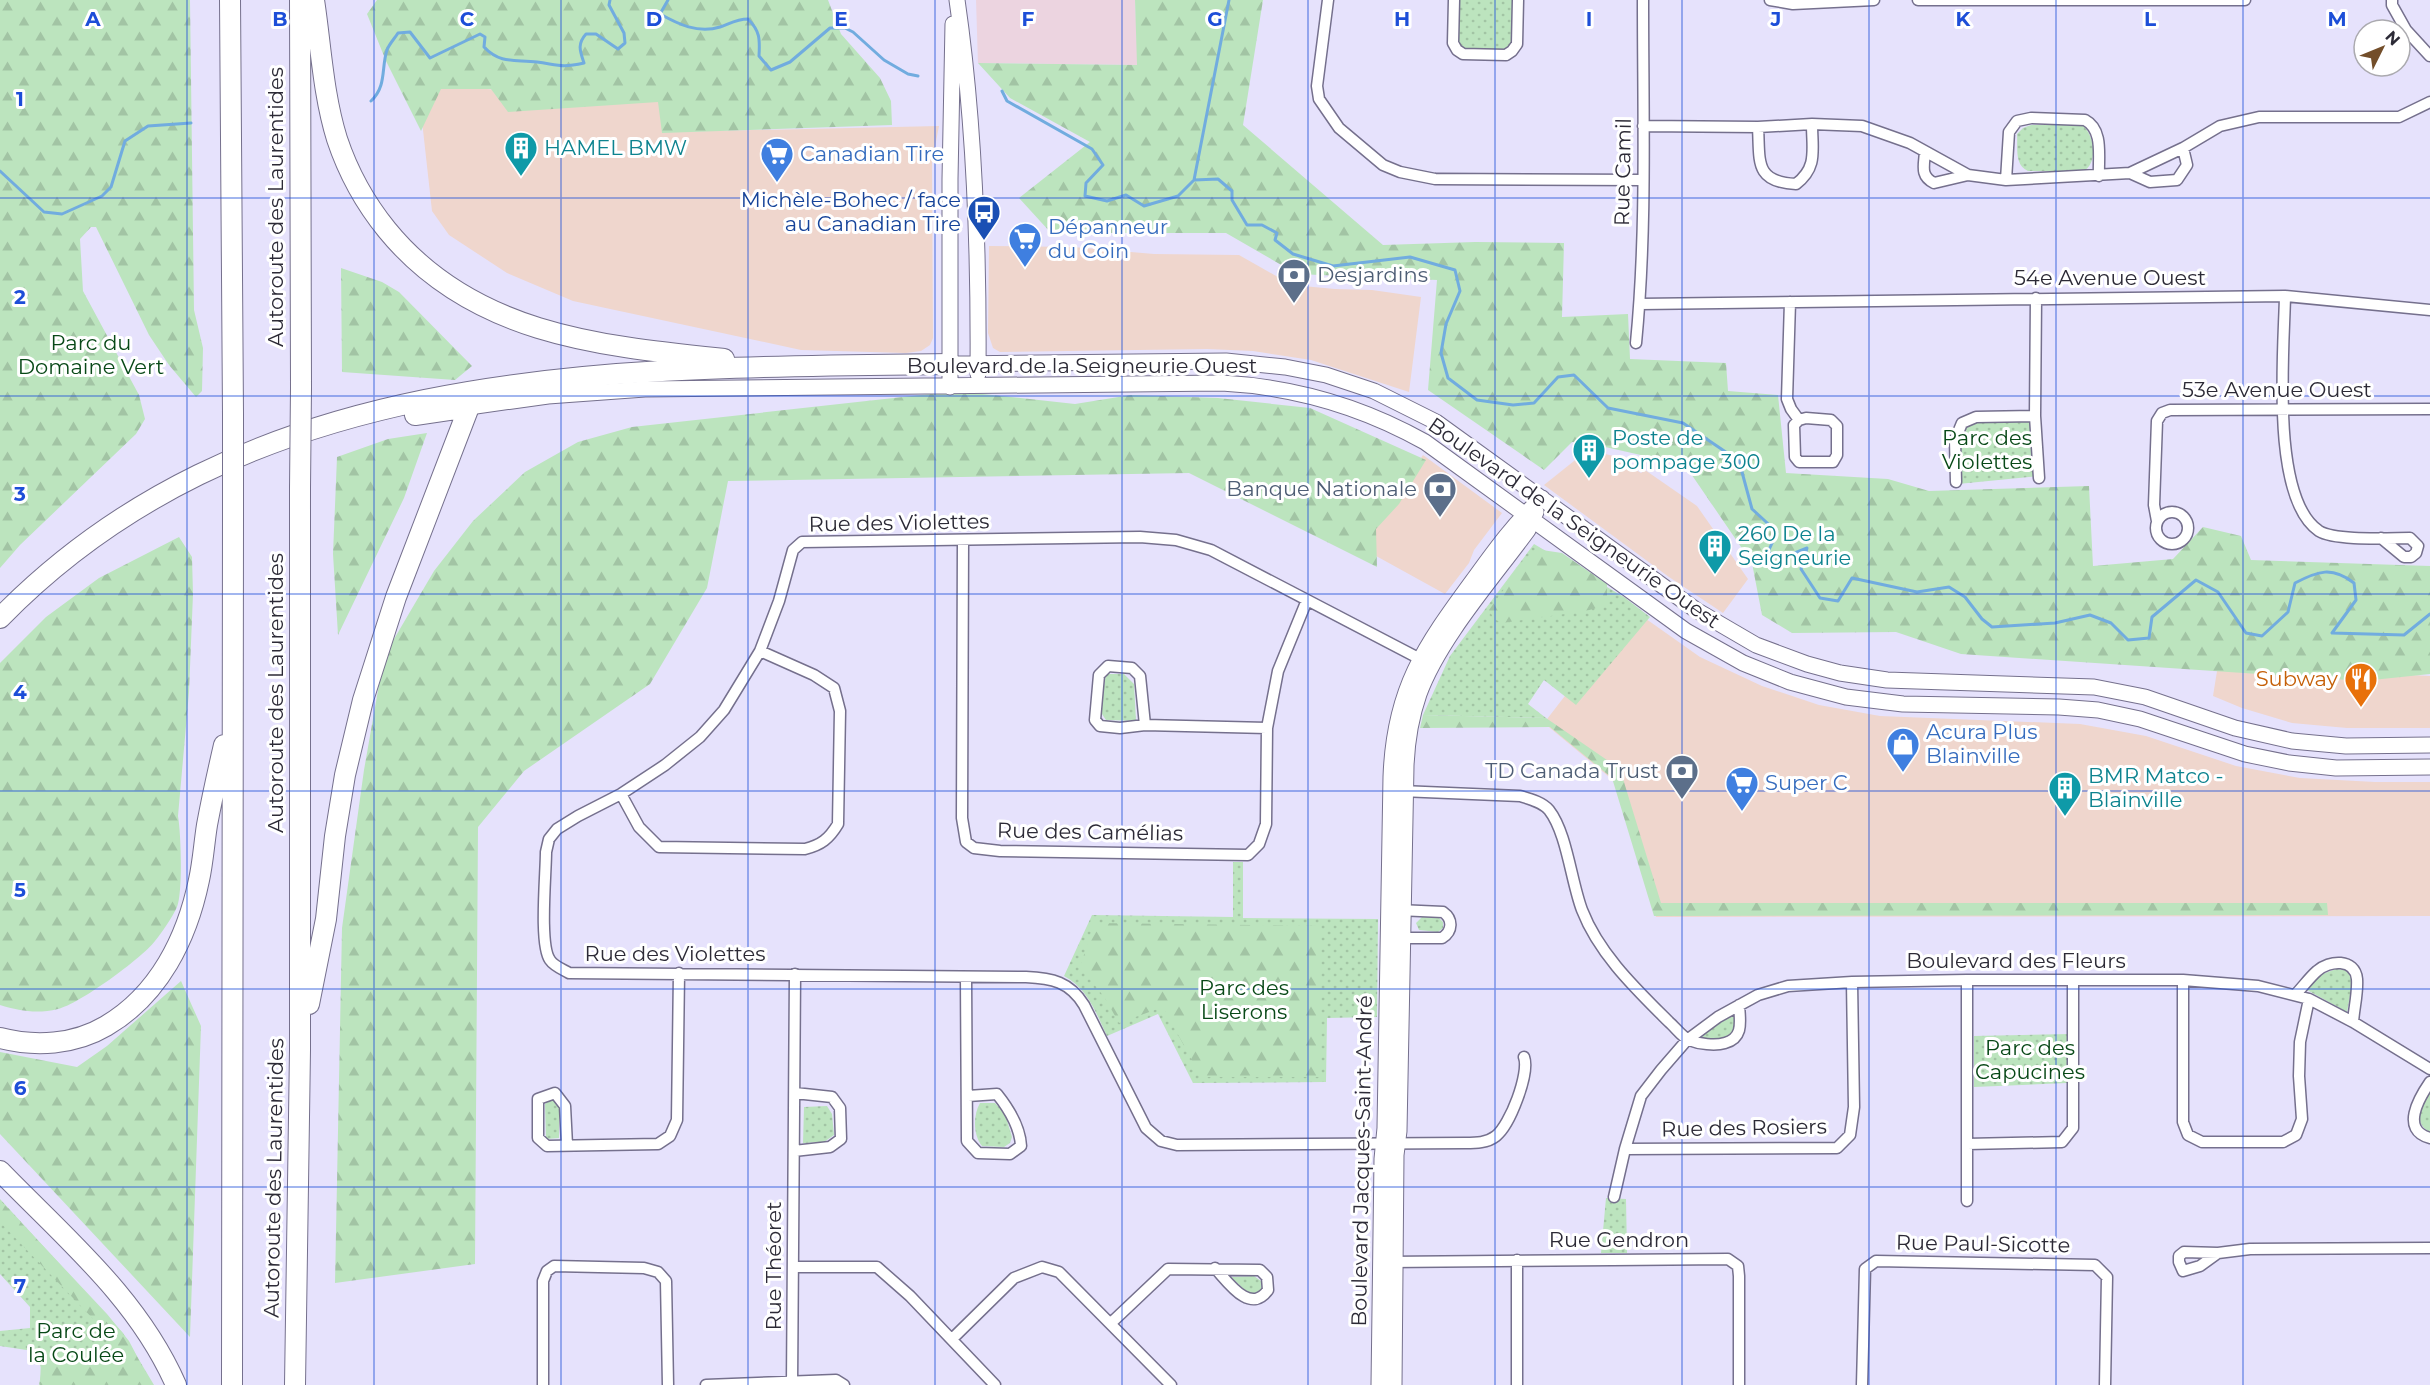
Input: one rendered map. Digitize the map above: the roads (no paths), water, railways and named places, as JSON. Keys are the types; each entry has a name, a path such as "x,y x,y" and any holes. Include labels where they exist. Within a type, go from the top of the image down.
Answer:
{"highway":[{"name":"Autoroute des Laurentides","path":"230,0 233,414 232,1385"},
{"name":"Autoroute des Laurentides","path":"295,1385 300,1050 300,0"},
{"path":"314,0 328,102 338,142 349,167 363,195 383,225 404,250 439,281 466,299 496,313 560,335 661,353 786,366"},
{"path":"0,618 69,556 140,507 215,466 298,432 379,409 518,385 637,374 786,366 951,364"},
{"path":"0,633 48,588 103,544 150,513 205,483 266,456 324,437 399,418 469,406"},
{"path":"300,1050 326,919 336,826 353,736 386,623 469,406"},
{"path":"0,1038 38,1043 61,1042 83,1037 104,1028 124,1015 159,978 180,942 196,894 207,826 232,705"},
{"path":"0,1171 126,1301 152,1338 176,1385"}],"main road":[{"path":"956,0 966,63 976,226 978,386"},
{"path":"950,387 951,64 956,0"},
{"path":"950,228 976,226"},
{"name":"Boulevard de la Seigneurie Ouest","path":"951,364 1226,361 1267,364 1334,378 1398,402 1452,432 1672,594 1728,630 1780,654 1840,673 1898,681 2067,685 2106,689 2145,697 2227,726 2273,737 2319,744 2430,745"},
{"path":"1264,386 1267,364"},
{"name":"Boulevard de la Seigneurie Ouest","path":"469,406 533,397 608,391 1222,383 1264,386 1322,398 1388,422 1441,452 1701,641 1765,673 1836,695 1903,704 2068,707 2108,712 2140,719 2222,747 2266,759 2313,766 2430,767"},
{"name":"Boulevard Jacques-Saint-André","path":"1379,1385 1387,1262 1396,938 1399,791 1393,740 1396,722 1406,687 1448,640 1528,530 1529,517 1542,498"},
{"path":"1836,695 1840,673"},
{"path":"1983,683 1983,706"},
{"path":"2222,747 2227,726"},
{"name":"Boulevard Jacques-Saint-André","path":"1387,1262 1394,1385"}],"street":[{"path":"1328,0 1317,86 1319,99 1339,128 1383,165 1400,172 1435,179 1643,180"},
{"path":"1454,0 1453,43 1457,50 1463,54 1506,55 1517,44 1518,0"},
{"name":"Rue Camil","path":"1636,343 1640,304 1643,180 1643,0"},
{"path":"1770,0 1793,4 1874,0"},
{"path":"1918,0 2245,0"},
{"path":"2392,0 2392,5 2406,30 2430,56"},
{"path":"1643,126 1758,127 1812,124 1862,126 1910,143 1968,175 2006,180 2130,173 2183,148 2220,126 2259,117 2399,117 2430,102"},
{"path":"2006,180 2009,132 2017,121 2031,118 2085,120 2093,124 2097,132 2099,176"},
{"path":"1758,127 1761,168 1767,177 1781,183 1796,184 1806,176 1812,166 1812,124"},
{"path":"2130,173 2150,182 2177,180 2187,165 2183,148"},
{"path":"1925,152 1923,174 1927,180 1934,183 1968,175"},
{"path":"2285,296 2283,411 2287,466 2292,486 2308,521 2320,531 2333,536 2382,538"},
{"name":"54e Avenue Ouest","path":"1640,304 2285,296 2430,310"},
{"path":"2036,298 2036,416 2039,478"},
{"path":"1790,302 1787,399 1799,420"},
{"name":"53e Avenue Ouest","path":"2157,521 2154,505 2157,421 2162,413 2170,410 2430,409"},
{"path":"1956,482 1955,440 1962,423 1976,417 2036,416"},
{"path":"1799,420 1831,420 1837,426 1837,455 1833,462 1799,462 1795,457 1794,425 1799,420"},
{"name":"Rue des Violettes","path":"1426,662 1211,550 1176,540 1140,537 802,542 793,550 779,601 760,651 724,710 700,737 665,765 621,794 557,829 549,839 546,852 544,943 549,959 557,967 569,973 1047,978 1058,981 1074,991 1084,1005 1139,1117 1149,1132 1161,1141 1183,1145 1480,1143 1492,1138 1505,1126 1525,1073 1524,1058"},
{"name":"Rue des Camélias","path":"963,540 962,818 966,842 975,848 1000,851 1248,855 1259,844 1266,824 1267,728 1278,671 1307,600"},
{"path":"621,794 639,827 659,847 805,849 817,846 829,838 838,824 840,711 834,688 814,675 760,651"},
{"path":"1145,725 1140,676 1132,668 1108,666 1099,675 1095,720 1100,726 1267,728"},
{"path":"1399,791 1520,796 1548,808 1558,826 1582,910 1594,935 1610,959 1687,1040 1713,1044 1725,1043 1736,1038 1741,1030 1739,1005"},
{"path":"1396,910 1443,912 1449,918 1450,926 1448,934 1442,938 1396,938"},
{"path":"2295,995 2318,970 2335,963 2347,964 2353,969 2357,979 2353,1022"},
{"path":"567,1145 564,1106 555,1094 538,1099 538,1138 547,1146 658,1144 670,1136 677,1120 679,973"},
{"name":"Rue Théoret","path":"792,1384 795,974"},
{"path":"966,977 967,1141 978,1153 1010,1154 1021,1146 1020,1136 1009,1109 997,1095 968,1096"},
{"path":"1966,980 1967,1201"},
{"name":"Boulevard des Fleurs","path":"1614,1197 1641,1096 1687,1040 1739,1005 1758,995 1788,986 1852,982 1966,980 2183,980 2259,986 2309,999 2353,1022 2430,1069"},
{"path":"2183,980 2183,1122 2188,1135 2202,1142 2283,1142 2296,1135 2302,1119 2299,1076 2300,1042 2309,999"},
{"path":"1967,1144 2062,1142 2068,1136 2073,1128 2073,981"},
{"name":"Rue des Rosiers","path":"1625,1149 1837,1148 1850,1135 1854,1107 1852,982"},
{"path":"2430,1082 2418,1101 2413,1116 2418,1131 2430,1138"},
{"path":"794,1151 830,1147 841,1139 840,1108 832,1097 795,1093"},
{"path":"2218,1253 2250,1249 2430,1248"},
{"name":"Rue Gendron","path":"1387,1262 1728,1259 1738,1266 1739,1276 1739,1385"},
{"path":"1516,1385 1517,1260"},
{"name":"Rue Paul-Sicotte","path":"1862,1385 1864,1269 1876,1261 2095,1266 2107,1277 2105,1385"},
{"path":"543,1385 543,1281 547,1271 554,1266 645,1268 658,1272 666,1281 668,1385"},
{"path":"793,1267 877,1267 910,1296 995,1385"},
{"path":"952,1339 1014,1278 1042,1267 1059,1272 1171,1385"},
{"path":"1111,1323 1168,1269 1215,1268 1260,1270 1267,1277 1268,1290 1263,1296 1250,1300 1244,1298 1215,1268"},
{"path":"706,1385 792,1384 836,1380 844,1385"}],"waterway":[{"path":"371,101 382,83 387,50 398,33 410,32 430,58 480,34 485,37 484,47 490,53 503,59 560,66 576,65 584,63 580,48 581,41 586,34 596,34 618,49 625,43 624,33 609,5 610,0"},
{"path":"668,0 660,14 696,29 712,29 737,20 748,19 755,27 758,36 759,56 771,70 790,62 830,28 845,28 853,32 884,60 908,74 918,76"},
{"path":"1194,180 1229,0"},
{"path":"1002,91 1007,101 1092,149 1103,165 1086,183 1085,196 1107,201 1126,195 1144,206 1178,196 1194,180 1218,179 1232,191 1232,200 1247,225 1262,225 1277,233 1275,240 1293,254 1333,266 1410,257 1455,270 1460,291 1446,324 1441,353 1448,378 1477,400 1513,405 1534,403 1558,377 1574,375 1608,408 1683,423 1739,461 1752,509 1777,532 1768,552 1780,559 1807,548 1801,569 1820,598 1838,601 1852,578 1917,592 1949,587 1965,597 1982,619 1992,627 2055,623 2090,615 2111,623 2128,640 2149,638 2152,617 2196,580 2218,592 2246,633 2262,636 2288,612 2295,583 2318,573 2332,572 2354,583 2356,600 2332,633 2404,635 2430,614"},
{"path":"0,171 44,212 62,214 102,196 111,187 125,141 148,126 191,123"}],"place":[{"name":"HAMEL BMW","path":"521,177"},
{"name":"Canadian Tire","path":"777,183"},
{"name":"Michèle-Bohec / face au Canadian Tire","path":"984,241"},
{"name":"Dépanneur du Coin","path":"1025,268"},
{"name":"Desjardins","path":"1294,304"},
{"name":"Poste de pompage 300","path":"1589,479"},
{"name":"Banque Nationale","path":"1440,518"},
{"name":"260 De la Seigneurie","path":"1715,575"},
{"name":"Subway","path":"2361,708"},
{"name":"Acura Plus Blainville","path":"1903,773"},
{"name":"TD Canada Trust","path":"1682,800"},
{"name":"Super C","path":"1742,812"},
{"name":"BMR Matco - Blainville","path":"2065,817"}],"park label":[{"name":"Parc du Domaine Vert","path":"91,355"},
{"name":"Parc des Violettes","path":"1987,450"},
{"name":"Parc des Liserons","path":"1244,1000"},
{"name":"Parc des Capucines","path":"2030,1060"},
{"name":"Parc de la Coulée","path":"76,1343"}]}
